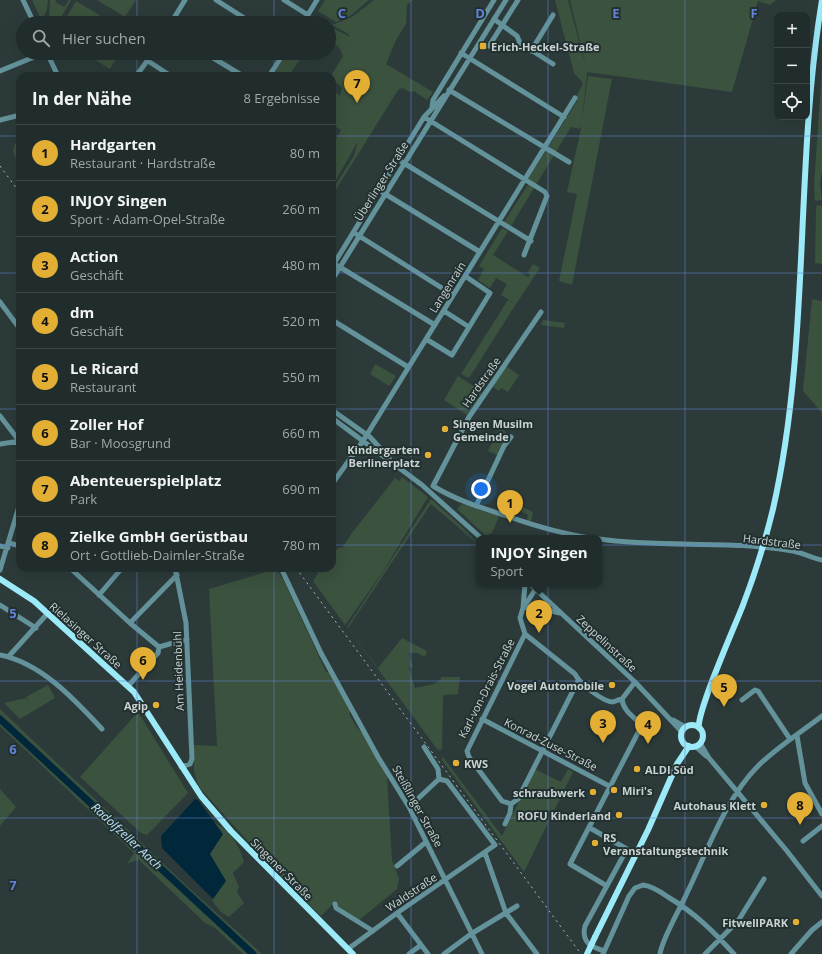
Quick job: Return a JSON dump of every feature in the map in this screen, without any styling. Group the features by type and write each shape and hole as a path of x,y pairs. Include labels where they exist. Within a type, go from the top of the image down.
{"main road":[{"path":"677,764 702,735 698,725 704,704 743,606 762,548 784,454 793,382 812,67 822,0"},
{"name":"Rielasinger Straße","path":"0,579 24,593 48,613 128,686 146,709 181,767 201,796"},
{"path":"587,954 645,837 677,764 683,729 692,725 704,704"},
{"path":"692,725 699,728"},
{"path":"682,741 694,745"},
{"name":"Singener Straße","path":"201,796 231,831 350,952"}],"street":[{"path":"23,0 31,16"},
{"path":"176,16 186,0"},
{"path":"216,0 241,16"},
{"path":"284,0 308,15 317,0"},
{"name":"Überlinger Straße","path":"432,108 433,100 494,0"},
{"name":"Überlinger Straße","path":"336,273 506,0"},
{"path":"489,46 518,0"},
{"path":"532,50 553,15"},
{"path":"494,19 517,36 520,43 553,64"},
{"path":"461,53 564,117"},
{"path":"0,71 27,60"},
{"path":"51,60 56,72"},
{"path":"217,60 236,72"},
{"path":"272,72 279,60"},
{"path":"139,72 148,62 164,72"},
{"path":"449,91 568,162"},
{"name":"Überlinger Straße","path":"336,260 424,117 449,91"},
{"name":"Langenrain","path":"336,478 367,435 575,98"},
{"path":"0,120 16,116"},
{"path":"424,117 545,192 547,196 531,241 524,255"},
{"path":"398,160 531,241"},
{"path":"379,191 480,252"},
{"path":"353,233 453,295"},
{"path":"336,266 434,325"},
{"path":"426,339 452,355 470,327 490,293 465,276"},
{"path":"0,302 16,324"},
{"path":"444,311 470,327"},
{"name":"Hardstraße","path":"540,312 469,417 433,486 456,499 476,506 553,530 577,535"},
{"path":"336,322 408,367"},
{"path":"336,413 367,435 394,464"},
{"path":"0,416 16,437"},
{"path":"336,421 394,464 449,508 477,535"},
{"path":"476,506 504,446 511,437"},
{"path":"0,444 16,441"},
{"path":"449,508 456,499"},
{"path":"0,570 9,546 16,519"},
{"name":"Hardstraße","path":"602,539 643,544 762,548 795,551 822,560"},
{"path":"0,546 16,546"},
{"path":"74,572 130,623 159,646"},
{"path":"99,595 119,572"},
{"name":"Am Heidenbühl","path":"176,572 185,611 192,759 190,764 181,767"},
{"name":"Steißlinger Straße","path":"283,572 330,671 378,757 409,807 482,954"},
{"path":"130,623 177,575"},
{"path":"525,587 523,608 520,618 525,634 575,674 578,681 602,699 614,702 622,698 635,682"},
{"name":"Zeppelinstraße","path":"532,587 635,682 670,718 683,729"},
{"path":"523,608 535,590"},
{"path":"0,606 36,628"},
{"path":"523,608 536,606 543,607 548,611 560,613"},
{"path":"9,656 48,613"},
{"name":"Karl-von-Drais-Straße","path":"512,804 502,801 467,753 467,749 525,634"},
{"path":"159,646 186,639"},
{"path":"128,686 158,653 159,646"},
{"path":"0,655 9,656 40,672 51,680 102,729"},
{"path":"504,824 510,813 512,804 518,798 578,681"},
{"path":"742,700 755,690 758,691 790,738"},
{"path":"607,886 570,864 590,828 642,725 624,708 622,698"},
{"path":"660,954 712,839 738,791 757,767 790,738 797,736 822,716"},
{"name":"Konrad-Zuse-Straße","path":"482,719 611,786"},
{"path":"797,736 805,783 822,814"},
{"path":"694,745 709,758 738,791 822,896"},
{"path":"424,747 438,769 439,779"},
{"path":"409,807 439,779"},
{"path":"439,779 447,782 495,842 494,846 486,853 506,912 537,954"},
{"path":"803,842 822,826"},
{"path":"590,828 627,849 585,926 584,938 590,946 604,953 629,896 639,885 647,885 694,913 734,954"},
{"path":"397,866 426,842"},
{"name":"Waldstraße","path":"350,952 373,931 397,913 486,853"},
{"path":"705,954 721,940 738,921 764,879"},
{"path":"335,904 336,908 373,931"},
{"path":"444,954 471,934 517,906"},
{"path":"397,913 428,954"},
{"path":"791,954 812,930 822,922"},
{"path":"409,954 421,945"}],"green space":[{"path":"32,0 48,0 44,16 40,16"},
{"path":"50,0 56,0 55,2 64,7 69,0 71,0 62,16 49,16"},
{"path":"97,0 136,0 126,16"},
{"path":"325,0 369,0 350,16 336,22 336,16 326,16 318,11"},
{"path":"374,0 413,0 407,5 406,24 396,40 386,64 433,92 427,100 414,91 410,92 402,88 398,90 336,190 336,184 354,156 358,141 336,180 336,139 341,130 336,127 336,93 340,96 342,88 336,83 336,72 333,72 343,56 340,49 336,45 336,30 350,37 348,34 336,27 336,23 352,17"},
{"path":"555,0 568,0 587,71 570,0 776,0 770,5 758,1 732,92 587,72 582,120 588,76 612,79 572,285 559,281 577,194 567,192 582,124 580,129 571,127 511,226 504,222 529,183 527,181 577,101 577,95 583,83 574,73"},
{"path":"76,1 101,16 67,16"},
{"path":"95,60 116,60 110,69"},
{"path":"282,60 300,60 291,72 275,72"},
{"path":"822,68 822,171 820,183 822,200 815,201 814,186"},
{"path":"16,142 16,158 13,150"},
{"path":"817,205 822,206 822,264 815,263"},
{"path":"502,228 508,231 493,255 528,277 530,275 528,272 533,264 540,268 516,304 501,295 507,284 496,278 490,288 478,280 484,269 479,266"},
{"path":"812,299 822,301 822,413 803,391"},
{"path":"508,300 516,304 469,378 461,374"},
{"path":"543,320 565,323 564,328 541,325"},
{"path":"375,364 396,376 389,386 370,374"},
{"path":"506,366 519,375 508,392 501,388 499,391 492,386"},
{"path":"458,376 483,392 467,415 444,400"},
{"path":"500,427 509,435 499,456 488,451"},
{"path":"402,477 428,497 382,573 345,625 313,581 319,572 336,572 336,550 340,547 342,548 395,478 399,481"},
{"path":"431,499 476,542 431,504 348,628 378,668 402,638 427,651 425,657 417,653 409,653 413,667 409,668 415,688 434,684 441,679 441,677 460,677 458,694 443,695 442,751 441,748 440,750 437,749 347,627"},
{"path":"462,504 499,516 492,533 485,535 457,509"},
{"path":"517,504 533,512 531,522 527,520 528,515 515,508"},
{"path":"266,572 278,572 283,579 326,672 329,672 351,711 349,714 357,728 363,733 385,770 387,777 392,860 399,879 397,889 358,921 332,905 321,916 255,849 199,787 194,772 194,745 217,746 209,589"},
{"path":"48,685 55,698 20,719 4,703 26,698 31,708 26,697"},
{"path":"0,709 189,888 262,954 243,954 214,927 205,923 139,860 127,864 134,853 0,726"},
{"path":"138,712 188,793 147,835 141,833 80,777"},
{"path":"443,757 502,836 535,769 561,782 568,769 573,772 524,872 442,760"},
{"path":"0,789 16,807 0,826"},
{"path":"213,822 229,833 233,838 244,862 233,873 239,887 237,892 244,903 229,917 221,912 213,902 200,837"}],"water":[{"path":"195,799 198,800 223,834 210,854 226,881 213,899 162,848 161,836"}],"waterway":[{"name":"Radolfzeller Aach","path":"0,719 253,954"}],"railway":[{"path":"0,166 16,188"},
{"path":"299,572 581,954"}],"place":[{"name":"Erich-Heckel-Straße","path":"483,46"},
{"name":"Abenteuerspielplatz","path":"357,103"},
{"name":"Singen Musilm Gemeinde","path":"445,429"},
{"name":"Kindergarten Berlinerplatz","path":"428,455"},
{"name":"Hardgarten","path":"510,523"},
{"name":"INJOY Singen","path":"539,633"},
{"name":"Zoller Hof","path":"143,680"},
{"name":"Vogel Automobile","path":"612,685"},
{"name":"Agip","path":"156,705"},
{"name":"Le Ricard","path":"724,707"},
{"name":"Action","path":"603,743"},
{"name":"dm","path":"648,744"},
{"name":"KWS","path":"456,763"},
{"name":"ALDI Süd","path":"637,769"},
{"name":"Miri's","path":"614,790"},
{"name":"schraubwerk","path":"593,792"},
{"name":"Autohaus Klett","path":"764,805"},
{"name":"ROFU Kinderland","path":"619,815"},
{"name":"Zielke GmbH Gerüstbau","path":"800,825"},
{"name":"RS Veranstaltungstechnik","path":"595,843"},
{"name":"FitwellPARK","path":"796,922"}]}
